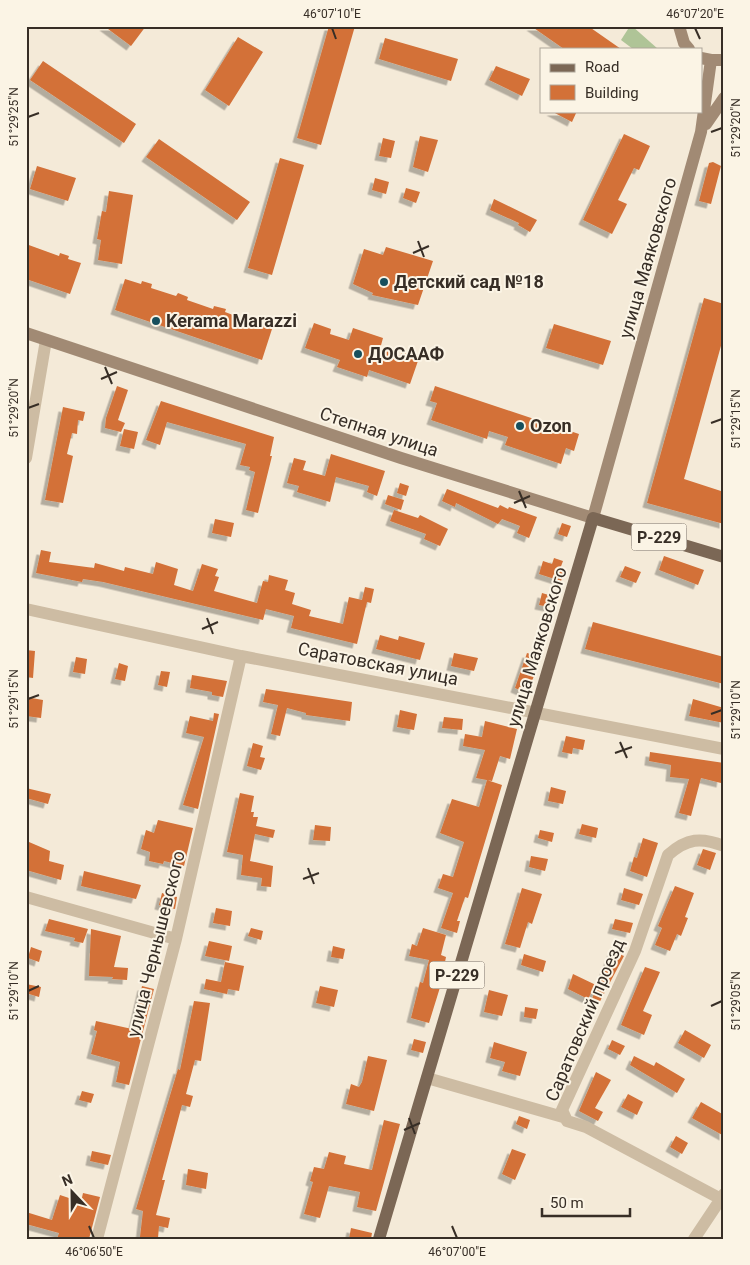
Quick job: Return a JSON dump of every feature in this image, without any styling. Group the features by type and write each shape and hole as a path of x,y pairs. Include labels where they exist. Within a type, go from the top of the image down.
{"main road":[{"name":"Степная улица","path":"594,518 724,556"},
{"name":"улица Маяковского","path":"379,1239 594,518"}],"street":[{"path":"676,29 688,48"},
{"name":"улица Маяковского","path":"594,518 701,132 712,59"},
{"path":"701,132 712,113 724,98"},
{"name":"Степная улица","path":"26,333 392,455 594,518"},
{"path":"26,458 46,340"},
{"name":"Саратовская улица","path":"26,609 241,656 724,749"},
{"name":"улица Чернышевского","path":"97,1239 176,939 241,656"},
{"name":"Саратовский проезд","path":"722,1196 586,1127 567,1121 563,1117 562,1110 635,951 668,855 681,844 698,840 710,840 724,846"},
{"path":"26,897 176,939"},
{"path":"426,1078 563,1117"},
{"path":"694,1239 722,1196"}],"green space":[{"path":"630,26 632,26 657,48 632,48 621,40"}],"building":[{"path":"104,26 146,26 131,46"},
{"path":"329,26 355,26 321,145 297,138"},
{"path":"531,26 588,26 620,48 563,48"},
{"path":"238,37 263,52 229,106 205,90"},
{"path":"385,38 458,59 451,81 379,59"},
{"path":"43,61 136,124 124,143 30,80"},
{"path":"496,66 530,79 522,96 489,80"},
{"path":"553,112 577,112 572,122"},
{"path":"624,134 650,146 639,170 634,168 618,200 627,204 612,234 583,220"},
{"path":"420,136 438,140 428,172 413,167"},
{"path":"383,138 395,141 391,158 379,156"},
{"path":"159,139 250,202 237,220 146,157"},
{"path":"280,158 304,165 272,275 248,268"},
{"path":"713,162 721,166 711,204 699,201 709,163"},
{"path":"37,166 76,178 68,201 30,189"},
{"path":"375,178 389,182 386,194 372,190"},
{"path":"406,188 420,192 416,203 403,198"},
{"path":"109,191 133,195 122,264 98,260 101,240 97,239 102,211 106,212"},
{"path":"494,199 537,220 530,232 518,225 519,223 490,210"},
{"path":"26,244 59,256 60,253 69,256 68,259 81,263 70,294 26,279"},
{"path":"386,247 433,261 418,305 372,295 373,293 353,284 364,249 383,255"},
{"path":"125,279 141,284 142,281 152,284 151,288 176,296 178,293 188,297 187,300 213,309 214,306 226,309 225,312 249,321 250,318 261,322 260,324 272,329 262,360 115,310"},
{"path":"704,298 724,304 724,335 684,479 724,492 724,524 647,503"},
{"name":"ДОСААФ","path":"314,323 331,329 330,334 349,340 353,328 383,338 380,349 400,356 402,352 419,358 410,384 369,370 367,377 337,367 340,360 305,348"},
{"path":"554,324 611,341 603,365 546,348"},
{"path":"117,386 128,390 118,420 125,423 121,432 105,428 106,418"},
{"path":"435,386 579,434 574,451 566,448 561,464 505,445 508,437 489,431 487,439 431,420 437,403 430,401"},
{"path":"161,401 274,437 270,456 272,456 258,513 246,510 255,472 249,470 250,467 240,465 246,444 167,422 160,445 146,440"},
{"path":"63,407 85,412 83,421 78,420 77,434 72,433 67,454 73,456 63,503 45,500"},
{"path":"124,429 138,432 134,449 120,446"},
{"path":"331,454 385,471 377,496 367,492 369,486 336,477 330,502 297,492 299,486 287,483 294,458 306,461 303,470 325,476"},
{"path":"400,483 409,486 406,496 397,493"},
{"path":"447,489 498,508 500,505 508,509 509,507 537,517 529,538 517,533 520,526 502,519 498,524 456,503 455,507 442,501"},
{"path":"388,495 404,500 401,510 385,504"},
{"path":"394,510 418,518 420,515 448,529 440,546 424,539 426,534 390,521"},
{"path":"215,519 234,523 231,537 212,533"},
{"path":"562,523 571,526 567,537 558,534"},
{"path":"41,550 51,552 49,562 94,568 95,563 124,571 125,567 153,574 156,562 178,569 174,585 193,591 202,564 218,569 215,576 219,577 214,591 257,603 263,581 268,582 269,575 288,580 285,590 295,593 292,604 311,610 309,616 343,624 349,597 362,600 365,587 374,589 371,603 367,602 357,644 291,628 294,616 266,609 263,620 103,582 83,579 82,582 36,573"},
{"path":"664,556 704,570 698,585 659,570"},
{"path":"554,558 563,561 560,569 565,571 561,581 539,574 543,561 552,564"},
{"path":"625,566 641,572 636,583 620,577"},
{"path":"542,593 552,596 549,607 539,605"},
{"path":"593,622 724,657 724,684 585,649"},
{"path":"380,635 398,640 399,636 425,643 420,660 376,649"},
{"path":"26,650 35,651 33,678 26,677"},
{"path":"454,653 478,658 474,671 451,666"},
{"path":"527,653 536,656 530,670 530,674 534,676 530,686 525,684 522,691 515,688"},
{"path":"76,657 87,659 85,674 73,672"},
{"path":"119,663 128,666 125,681 115,679"},
{"path":"161,671 170,672 167,687 158,685"},
{"path":"192,675 227,681 223,697 212,695 212,692 190,688"},
{"path":"266,689 352,702 350,721 306,715 306,713 287,708 280,736 271,734 278,705 263,702"},
{"path":"26,697 43,700 41,718 26,716"},
{"path":"693,699 724,708 724,723 689,716"},
{"path":"400,710 417,714 414,730 397,727"},
{"path":"214,713 219,714 198,809 183,805 204,737 186,733 190,716 213,721"},
{"path":"444,717 463,719 462,730 442,728"},
{"path":"485,721 517,729 510,759 500,756 492,781 476,778 485,750 463,746 465,734 482,737"},
{"path":"566,736 585,740 583,750 573,748 572,754 562,752"},
{"path":"253,743 263,746 260,757 265,758 261,770 247,766"},
{"path":"650,752 724,763 721,783 701,778 691,816 679,813 689,779 670,777 671,765 649,761"},
{"path":"487,780 502,785 468,898 465,897 457,921 460,921 457,933 441,928 453,893 438,888 443,874 453,877 464,842 440,833 452,799 479,807"},
{"path":"551,787 566,791 563,804 548,801"},
{"path":"26,788 51,794 48,804 26,798"},
{"path":"240,793 254,796 251,812 254,812 253,817 258,817 256,826 275,830 273,838 255,834 250,861 273,866 271,887 261,886 262,878 241,875 243,855 227,852"},
{"path":"158,820 193,828 184,866 164,861 163,864 149,861 150,852 141,849 146,830 154,833"},
{"path":"582,824 598,828 596,838 579,834"},
{"path":"315,825 331,827 330,841 313,840"},
{"path":"540,830 554,833 552,842 538,838"},
{"path":"643,838 658,843 647,877 630,871 634,857 637,858"},
{"path":"29,842 50,851 49,861 64,865 61,880 26,870 26,849"},
{"path":"703,849 716,853 710,870 697,865"},
{"path":"531,856 548,859 545,871 529,867"},
{"path":"84,871 141,885 136,899 81,886"},
{"path":"675,886 694,893 685,917 688,918 681,936 677,934 670,951 655,945 662,928 658,926"},
{"path":"522,888 542,894 532,924 528,922 520,948 505,944"},
{"path":"624,888 643,894 639,905 621,900"},
{"path":"162,893 177,897 175,909 159,905"},
{"path":"216,908 232,911 230,926 213,923"},
{"path":"49,919 88,929 83,943 74,941 75,938 45,931"},
{"path":"615,919 633,923 630,933 612,929"},
{"path":"251,928 263,931 261,940 248,936"},
{"path":"423,928 446,935 441,955 446,957 444,967 446,968 429,1023 411,1018 420,982 423,983 429,960 409,956 412,944 417,946"},
{"path":"91,929 121,936 114,967 128,968 127,980 112,979 113,977 89,976"},
{"path":"209,941 232,946 229,961 205,956"},
{"path":"333,946 345,949 343,959 331,957"},
{"path":"31,947 42,951 39,962 28,958"},
{"path":"612,951 624,956 597,1007 590,1004 594,994 591,993 588,999 568,989 573,974 598,986"},
{"path":"524,954 546,961 543,972 521,965"},
{"path":"225,962 244,966 239,991 228,989 227,994 204,989 206,979 221,982"},
{"path":"645,967 660,972 643,1011 652,1015 644,1035 621,1025"},
{"path":"26,984 41,987 39,997 26,993"},
{"path":"142,986 154,989 129,1085 116,1082 120,1062 91,1054 97,1031 94,1030 96,1021 132,1029"},
{"path":"320,986 338,990 334,1007 316,1003"},
{"path":"489,990 508,995 502,1016 484,1012"},
{"path":"194,1001 210,1003 201,1061 195,1060 186,1094 193,1096 190,1107 182,1105 162,1180 165,1180 156,1215 170,1218 168,1228 159,1226 158,1238 140,1237 143,1211 136,1209 178,1069 180,1070"},
{"path":"525,1007 538,1009 536,1019 524,1017"},
{"path":"685,1030 711,1045 704,1058 678,1043"},
{"path":"414,1039 426,1042 423,1053 411,1050"},
{"path":"612,1040 625,1046 620,1055 608,1049"},
{"path":"494,1042 527,1052 520,1076 502,1071 505,1062 490,1058"},
{"path":"368,1056 387,1060 374,1111 346,1104 351,1084 359,1087 362,1082"},
{"path":"634,1056 654,1066 656,1062 685,1079 677,1093 630,1065"},
{"path":"596,1072 611,1080 595,1108 603,1112 598,1121 579,1111"},
{"path":"82,1091 94,1094 91,1103 79,1100"},
{"path":"628,1094 643,1102 637,1115 621,1107"},
{"path":"701,1102 724,1115 724,1136 692,1118"},
{"path":"519,1116 530,1120 527,1129 516,1124"},
{"path":"384,1120 400,1124 376,1211 357,1207 360,1192 329,1186 320,1218 304,1214 313,1182 310,1181 314,1167 324,1169 329,1152 346,1156 344,1164 372,1170"},
{"path":"676,1136 688,1143 682,1154 670,1147"},
{"path":"512,1149 526,1154 515,1180 502,1174"},
{"path":"92,1151 111,1155 108,1165 90,1161"},
{"path":"188,1169 208,1173 206,1189 186,1185"},
{"path":"83,1193 100,1197 89,1239 57,1239 59,1233 26,1224 26,1212 52,1220 60,1195 81,1202"},
{"path":"351,1228 372,1233 371,1239 349,1239"}],"place":[{"name":"Детский сад №18","path":"384,282"},
{"name":"Kerama Marazzi","path":"156,321"},
{"name":"ДОСААФ","path":"358,354"},
{"name":"Ozon","path":"520,426"}]}
